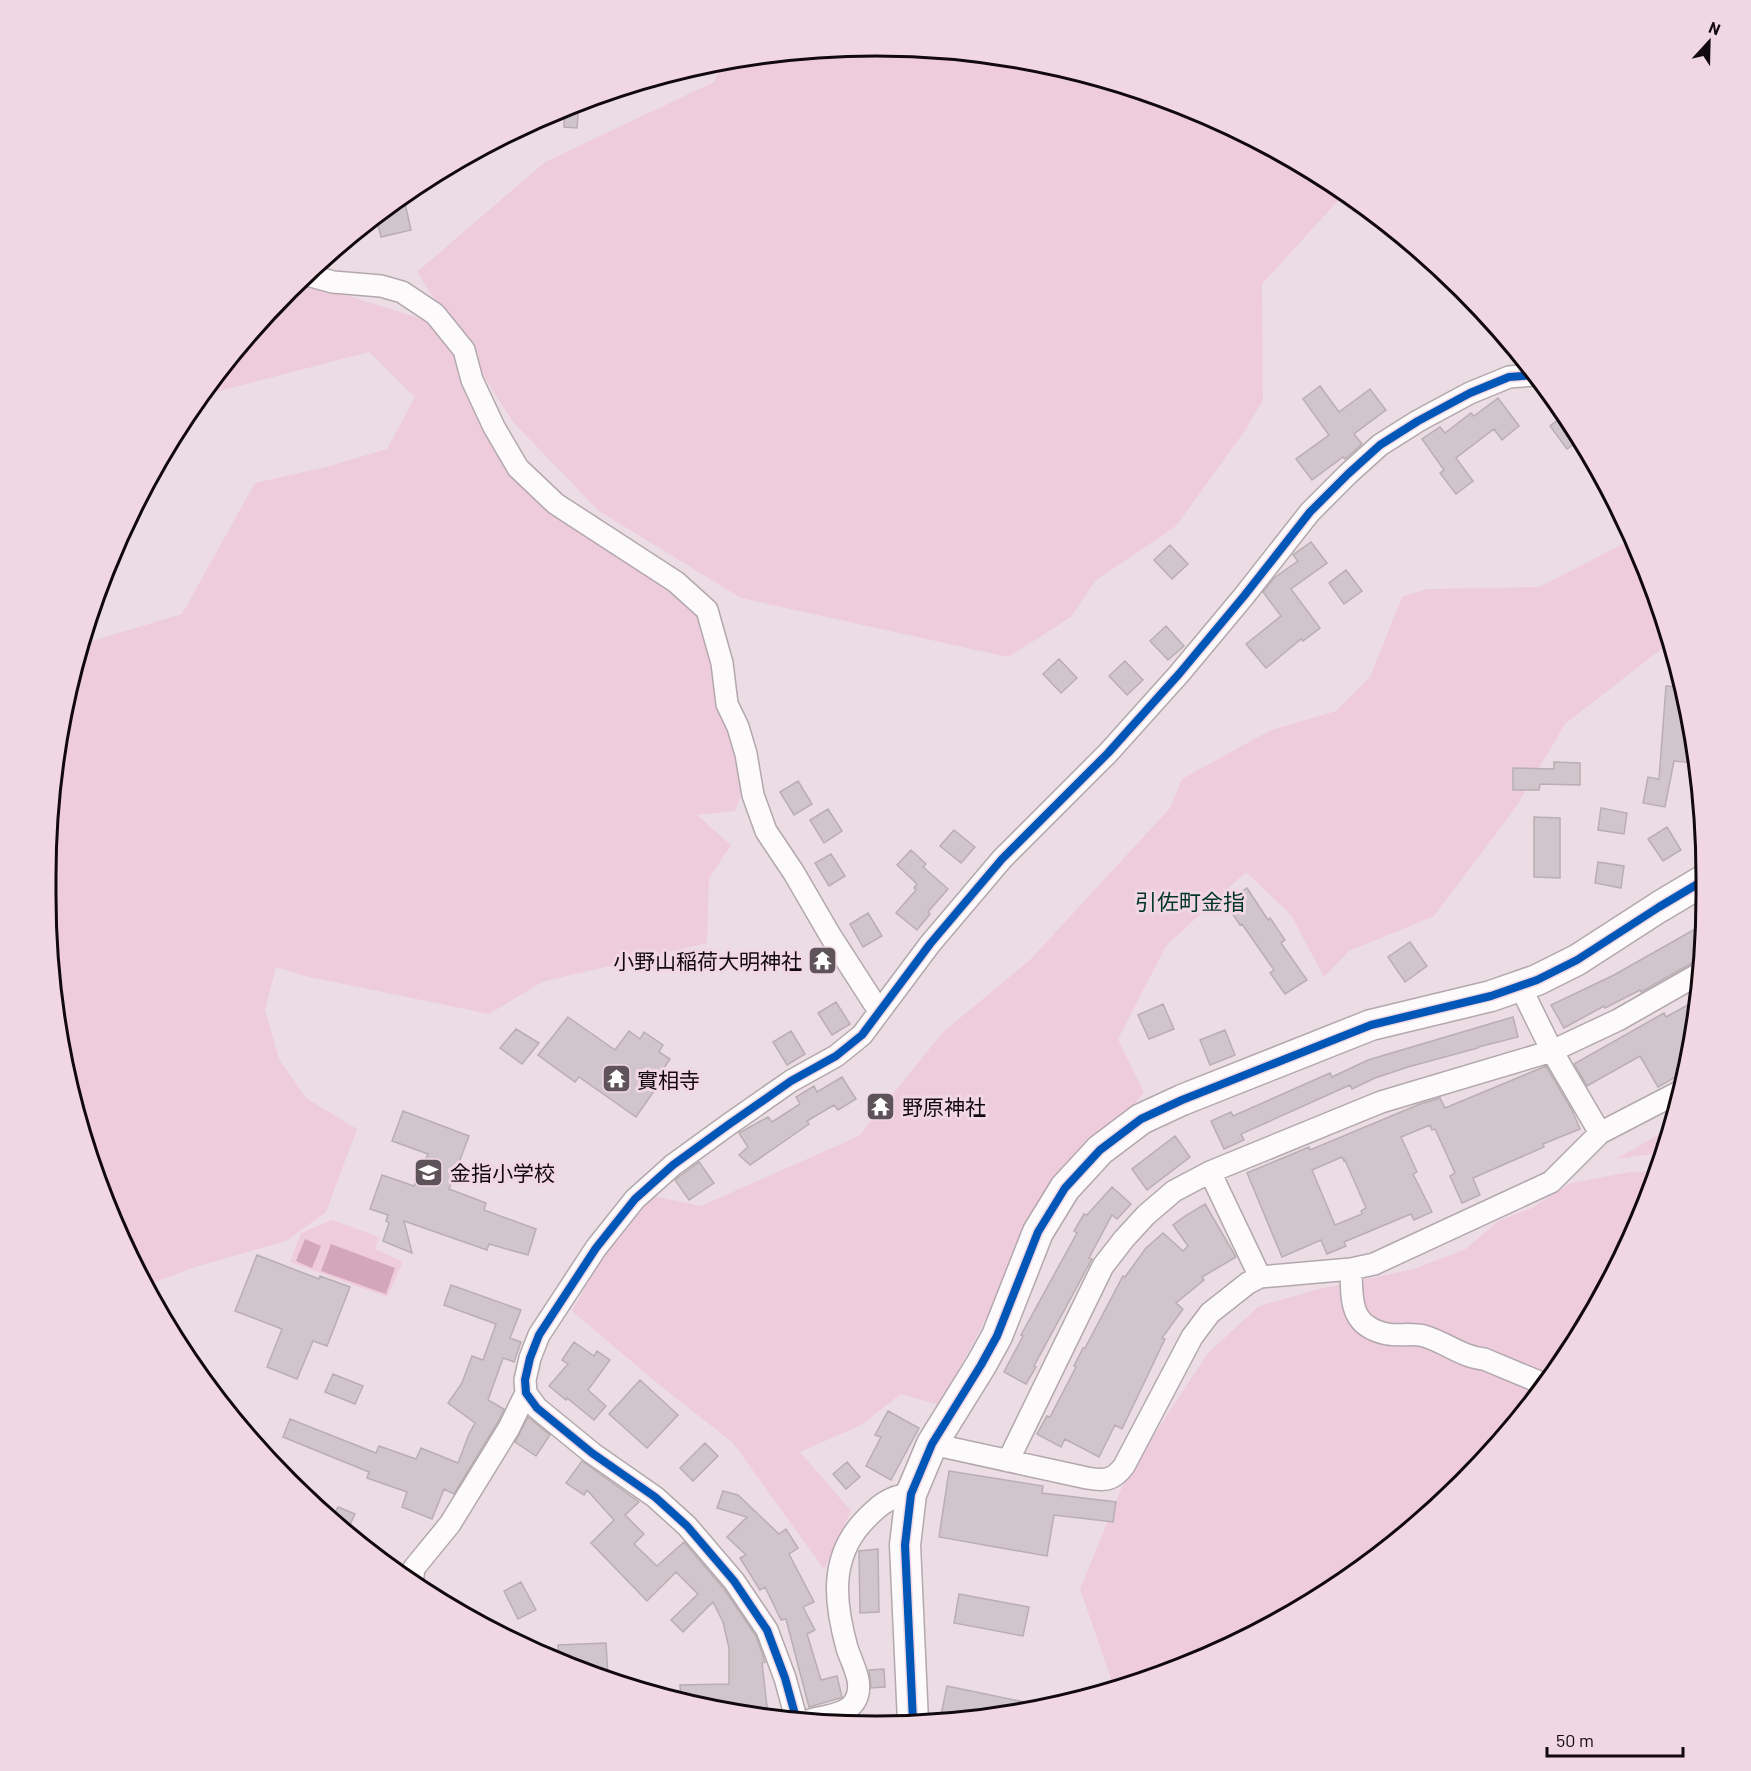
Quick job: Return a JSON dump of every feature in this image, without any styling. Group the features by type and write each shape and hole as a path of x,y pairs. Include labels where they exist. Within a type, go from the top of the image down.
{"street":[{"path":"316,277 333,282 381,286 402,292 435,314 464,350 472,380 494,427 518,468 556,504 676,582 707,610 722,663 727,704 738,727 746,754 753,795 766,831 879,1011"},
{"path":"413,1572 414,1568 450,1524 509,1428 526,1393 525,1380 539,1335 596,1248 635,1198 673,1165 728,1125 791,1081 836,1056 862,1035 930,944 1002,858 1108,753 1179,674 1310,512 1348,474 1380,445 1418,421 1459,399 1509,377 1526,376"},
{"path":"913,1715 905,1545 911,1494 932,1444 997,1335 1038,1232 1065,1188 1100,1150 1141,1119 1182,1100 1371,1025 1491,996 1537,980 1577,960 1696,885"},
{"path":"1008,1461 1103,1266 1146,1215 1174,1191 1210,1172 1381,1102 1552,1051 1618,1020 1691,979"},
{"path":"1520,986 1552,1051 1600,1132"},
{"path":"932,1444 1087,1479 1103,1481 1113,1479 1124,1466 1192,1337 1210,1313 1248,1283 1260,1277 1351,1269 1374,1264 1551,1182 1600,1132 1671,1096"},
{"path":"1210,1172 1260,1277"},
{"path":"1351,1269 1353,1306 1361,1321 1373,1329 1387,1334 1423,1336 1536,1381"},
{"path":"526,1393 537,1408 582,1445 655,1497 679,1519 734,1581 766,1630 785,1678 794,1711"},
{"path":"834,1714 850,1707 856,1699 858,1684 856,1668 848,1651 838,1608 838,1575 846,1543 872,1511 896,1495 911,1494"}],"shaded area":[{"path":"822,57 929,57 1035,71 1088,83 1189,118 1286,165 1339,200 1262,284 1263,400 1244,432 1176,526 1095,581 1071,617 1008,657 741,598 599,511 513,422 417,272 545,162 714,82 719,71"},
{"path":"309,284 444,326 532,481 707,610 746,781 735,811 697,815 731,845 709,878 707,943 542,982 489,1014 305,976 276,967 265,1010 279,1059 306,1098 357,1129 326,1212 286,1241 195,1267 153,1283 118,1209 99,1159 83,1108 71,1055 63,1003 57,949 57,822 71,716 83,663 90,642 182,614 255,483 326,467 387,449 415,397 369,352 213,393 259,335"},
{"path":"1625,543 1652,612 1663,648 1565,724 1516,807 1434,916 1349,951 1324,977 1291,915 1246,872 1166,946 1118,1039 1144,1093 1052,1194 940,1405 901,1394 861,1425 800,1452 851,1511 824,1569 733,1443 572,1311 598,1265 653,1196 701,1206 859,1136 943,1032 1030,960 1170,808 1182,779 1271,730 1336,711 1370,677 1402,597 1427,589 1539,587"},
{"path":"1660,1134 1654,1154 1616,1159"},
{"path":"1647,1171 1611,1258 1586,1306 1526,1395 1455,1475 1375,1546 1285,1606 1189,1653 1112,1681 1080,1589 1126,1477 1208,1353 1259,1306 1319,1289 1414,1269 1466,1249 1498,1221 1532,1208 1571,1183 1630,1172"},
{"path":"332,1220 379,1237 375,1249 403,1262 387,1297 290,1262 301,1233"},
{"path":"305,1239 321,1246 312,1268 296,1261"},
{"path":"331,1244 395,1268 386,1294 321,1271"}],"building":[{"path":"578,112 577,128 564,127 564,117"},
{"path":"405,204 411,230 381,237 378,224"},
{"path":"1320,386 1339,412 1370,389 1386,410 1354,434 1362,444 1345,459 1343,457 1312,480 1296,459 1329,435 1303,399"},
{"path":"1498,398 1519,426 1502,440 1494,429 1456,458 1473,481 1456,494 1440,473 1444,470 1422,439 1440,427 1445,433 1471,413 1474,416"},
{"path":"1557,421 1573,445 1567,449 1550,426"},
{"path":"1311,542 1327,563 1291,589 1320,628 1303,641 1301,639 1266,668 1246,644 1281,616 1263,592 1274,578 1298,561 1293,555"},
{"path":"1170,545 1188,564 1172,579 1154,560"},
{"path":"1346,570 1362,591 1344,604 1329,583"},
{"path":"1166,626 1184,646 1168,660 1150,641"},
{"path":"1059,659 1077,678 1061,693 1043,674"},
{"path":"1125,661 1143,680 1127,695 1109,676"},
{"path":"1666,686 1673,686 1687,762 1674,761 1665,807 1643,803 1648,777 1659,779"},
{"path":"1554,762 1580,763 1580,785 1540,784 1539,790 1513,790 1513,768 1554,769"},
{"path":"798,781 812,804 794,815 780,792"},
{"path":"1601,808 1627,813 1624,834 1598,830"},
{"path":"828,809 842,831 824,843 810,820"},
{"path":"1534,817 1560,818 1560,878 1534,877"},
{"path":"1667,827 1681,850 1663,861 1648,839"},
{"path":"954,830 975,847 961,863 940,846"},
{"path":"911,850 926,864 923,867 948,889 928,912 930,914 917,930 896,913 916,890 914,888 917,884 897,865"},
{"path":"831,854 845,876 829,886 815,863"},
{"path":"1598,862 1624,866 1621,888 1595,883"},
{"path":"1247,888 1268,920 1270,918 1285,940 1281,943 1307,980 1285,994 1270,973 1274,970 1225,903"},
{"path":"868,913 882,936 863,947 850,924"},
{"path":"1695,929 1692,963 1641,992 1640,990 1605,1008 1604,1006 1564,1028 1551,1005 1614,975"},
{"path":"1410,942 1427,966 1405,982 1388,957"},
{"path":"836,1002 850,1024 832,1035 818,1013"},
{"path":"1163,1004 1174,1029 1149,1039 1138,1015"},
{"path":"1688,1005 1675,1077 1658,1087 1640,1056 1587,1086 1574,1064 1664,1013 1666,1017"},
{"path":"568,1017 615,1050 629,1031 640,1039 644,1032 663,1045 659,1052 670,1059 655,1081 659,1084 636,1117 579,1077 575,1082 538,1055"},
{"path":"1513,1017 1518,1037 1408,1067 1375,1078 1352,1089 1350,1085 1241,1134 1244,1140 1224,1149 1211,1121 1231,1112 1233,1116 1330,1073 1332,1077 1368,1060"},
{"path":"516,1029 539,1043 522,1064 500,1048"},
{"path":"1225,1030 1235,1055 1210,1065 1200,1040"},
{"path":"791,1031 805,1054 787,1065 773,1042"},
{"path":"1546,1066 1572,1110 1580,1129 1473,1178 1480,1195 1462,1203 1450,1176 1455,1173 1435,1129 1432,1130 1430,1125 1401,1137 1417,1172 1413,1174 1432,1212 1414,1220 1411,1214 1344,1242 1346,1246 1327,1254 1321,1240 1282,1257 1247,1173 1309,1147 1310,1150 1420,1104 1440,1098 1445,1108","holes":["1342,1157 1366,1208 1361,1211 1362,1214 1335,1225 1312,1170"]},
{"path":"842,1077 856,1099 838,1110 834,1105 807,1121 809,1124 750,1165 739,1155 748,1147 739,1133 768,1117 772,1122 800,1104 796,1097 814,1086 817,1092"},
{"path":"403,1111 469,1136 449,1189 486,1203 484,1210 536,1229 528,1255 489,1244 487,1250 404,1221 412,1253 383,1241 389,1223 386,1221 388,1215 370,1209 382,1175 414,1186 428,1154 392,1141"},
{"path":"1175,1136 1190,1157 1147,1190 1132,1169"},
{"path":"699,1162 714,1183 689,1200 675,1180"},
{"path":"1112,1187 1131,1204 1117,1219 1112,1215 1089,1258 1092,1259 1026,1384 1004,1372 1023,1336 1021,1335 1077,1233 1074,1231 1084,1214 1087,1215"},
{"path":"1205,1204 1236,1257 1202,1277 1204,1280 1176,1303 1183,1309 1162,1338 1165,1339 1122,1429 1115,1425 1099,1457 1065,1439 1061,1447 1037,1434 1047,1416 1050,1417 1076,1367 1074,1366 1083,1348 1123,1276 1125,1277 1146,1248 1163,1233 1183,1251 1188,1246 1173,1225"},
{"path":"257,1255 319,1279 320,1276 350,1287 327,1346 313,1341 297,1379 267,1367 282,1329 235,1311"},
{"path":"451,1285 521,1310 510,1338 521,1342 514,1362 503,1358 488,1400 504,1409 498,1422 454,1494 444,1489 432,1519 402,1507 407,1492 367,1478 369,1472 283,1437 290,1419 376,1453 379,1446 416,1459 421,1448 458,1463 475,1423 448,1403 462,1383 472,1356 483,1360 496,1324 444,1305"},
{"path":"574,1342 594,1356 597,1351 610,1360 588,1390 606,1406 594,1420 549,1386 568,1364 562,1360"},
{"path":"333,1374 363,1386 355,1404 325,1392"},
{"path":"640,1380 678,1415 647,1448 609,1414"},
{"path":"888,1411 919,1428 891,1480 866,1466 881,1437 875,1435"},
{"path":"528,1417 550,1435 536,1456 515,1442"},
{"path":"705,1443 718,1456 693,1481 680,1468"},
{"path":"582,1461 639,1502 625,1515 644,1534 634,1544 657,1566 684,1542 724,1589 756,1636 765,1662 762,1663 767,1708 680,1692 680,1685 729,1684 729,1648 723,1622 713,1602 683,1632 671,1620 698,1594 676,1572 647,1601 591,1543 614,1520 587,1490 584,1495 566,1483"},
{"path":"847,1462 860,1477 846,1489 833,1474"},
{"path":"949,1471 1043,1486 1042,1493 1116,1502 1113,1522 1054,1515 1047,1556 939,1537"},
{"path":"723,1491 738,1495 779,1534 786,1529 798,1548 789,1554 814,1602 803,1607 815,1630 807,1634 821,1680 837,1676 842,1697 809,1707 786,1619 781,1620 765,1587 760,1590 740,1558 746,1555 727,1537 747,1517 717,1508"},
{"path":"338,1507 355,1514 350,1524 335,1512"},
{"path":"878,1549 879,1612 860,1613 859,1551"},
{"path":"521,1582 536,1610 518,1619 504,1591"},
{"path":"959,1594 1029,1607 1023,1636 954,1623"},
{"path":"606,1643 608,1670 558,1651 558,1645"},
{"path":"884,1669 885,1687 871,1688 869,1670"},
{"path":"947,1686 1023,1702 983,1708 942,1713"}],"cycle path":[{"path":"794,1711 785,1678 767,1630 734,1581 687,1526 655,1497 592,1453 537,1408 526,1393 525,1380 539,1335 596,1248 635,1199 673,1165 728,1125 791,1081 836,1056 862,1035 930,944 1002,859 1108,753 1179,674 1310,512 1348,474 1380,445 1418,421 1470,393 1509,377 1526,376"},
{"path":"913,1715 905,1545 911,1494 932,1444 997,1336 1038,1232 1065,1188 1100,1150 1141,1119 1182,1100 1371,1025 1491,996 1537,980 1577,960 1696,885"}],"place":[{"name":"小野山稲荷大明神社","path":"823,960"},
{"name":"實相寺","path":"616,1079"},
{"name":"野原神社","path":"881,1106"},
{"name":"金指小学校","path":"429,1172"}],"district":[{"name":"引佐町金指","path":"1190,901"}]}
